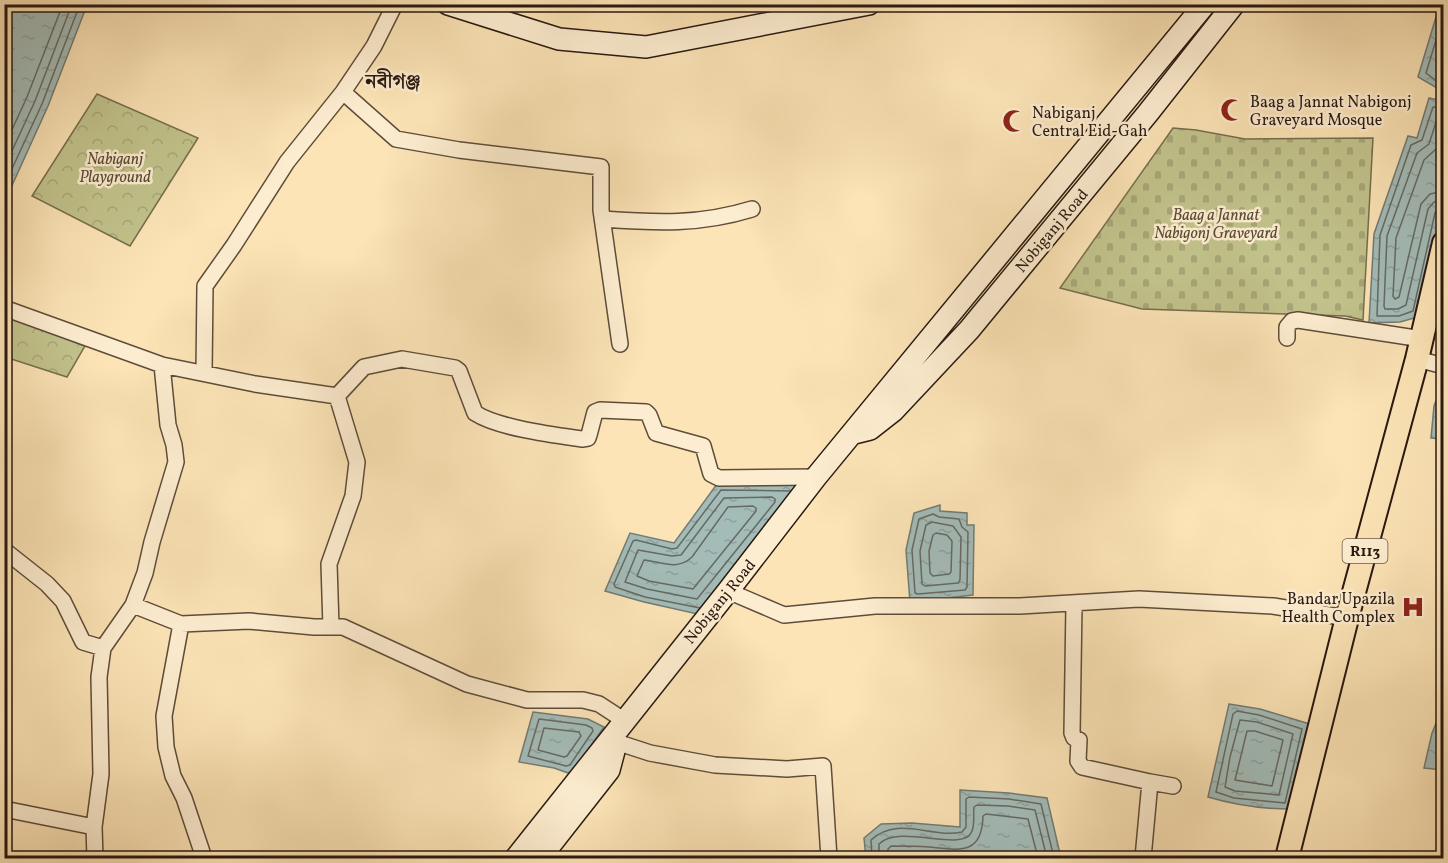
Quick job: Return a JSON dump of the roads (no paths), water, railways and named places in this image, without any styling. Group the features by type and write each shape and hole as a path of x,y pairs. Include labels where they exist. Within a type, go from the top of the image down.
{"main road":[{"path":"448,4 479,10 559,39 646,47 869,4"},
{"name":"Nobiganj Road","path":"516,858 850,434 1205,4"},
{"name":"Nobiganj Road","path":"850,434 870,429 893,411 969,330 1148,113 1234,4"},
{"name":"R113","path":"1287,858 1347,618 1419,349 1443,243"},
{"path":"540,858 609,770 614,751 609,740"}],"street":[{"path":"204,372 205,286 287,162 343,92 374,46 395,4"},
{"path":"343,92 396,139 459,150 601,167 603,219 620,344"},
{"path":"603,219 681,223 706,220 752,209"},
{"path":"4,308 162,365 255,384 337,396"},
{"path":"1287,338 1287,327 1292,321 1298,320 1419,349 1443,366"},
{"path":"337,396 359,370 370,364 402,359 450,366 459,371 475,413 489,420 535,432 582,440 588,438 595,412 600,410 646,412 656,433 703,446 711,474 719,478 816,477"},
{"path":"95,858 94,827 101,774 99,677 103,648 133,605 145,573 176,462 168,425 162,365"},
{"path":"331,627 329,564 353,496 357,462 337,396"},
{"path":"4,550 47,584 63,601 83,642 103,648"},
{"path":"728,591 784,615 874,606 1020,606 1139,599 1273,606 1347,618"},
{"path":"1074,604 1072,733 1074,738 1079,740 1080,765 1173,786"},
{"path":"133,605 181,624 249,621 343,627 466,684 527,700 583,700 599,704 625,721"},
{"path":"181,624 164,716 166,747 172,776 184,798 204,858"},
{"path":"609,740 650,753 715,765 786,769 824,766 829,858"},
{"path":"1143,858 1150,782"},
{"path":"4,809 94,827"}],"water":[{"path":"5,4 87,5 48,106 5,201"},
{"path":"1441,5 1444,5 1443,88 1437,88 1418,77"},
{"path":"1429,98 1443,101 1443,201 1418,317 1400,322 1369,323 1374,234 1408,136 1417,138"},
{"path":"1443,382 1443,439 1431,438 1434,406"},
{"path":"717,484 807,485 702,615 605,591 630,533 674,543"},
{"path":"940,505 940,511 967,513 967,525 974,525 973,595 910,602 906,550 914,513"},
{"path":"1229,704 1260,709 1310,724 1291,809 1249,806 1208,797"},
{"path":"1443,707 1443,770 1424,768 1432,733"},
{"path":"533,712 588,719 604,727 571,774 554,768 519,762"},
{"path":"960,790 1047,798 1061,858 866,858 864,838 881,824 912,823 960,827"}],"place":[{"name":"Baag a Jannat Nabigonj Graveyard Mosque","path":"1232,110"},
{"name":"Nabiganj Central Eid-Gah","path":"1014,121"},
{"name":"Bandar Upazila Health Complex","path":"1413,607"}],"district":[{"name":"নবীগঞ্জ","path":"393,81"}],"park label":[{"name":"Nabiganj Playground","path":"115,167"},
{"name":"Baag a Jannat Nabigonj Graveyard","path":"1216,223"}]}
